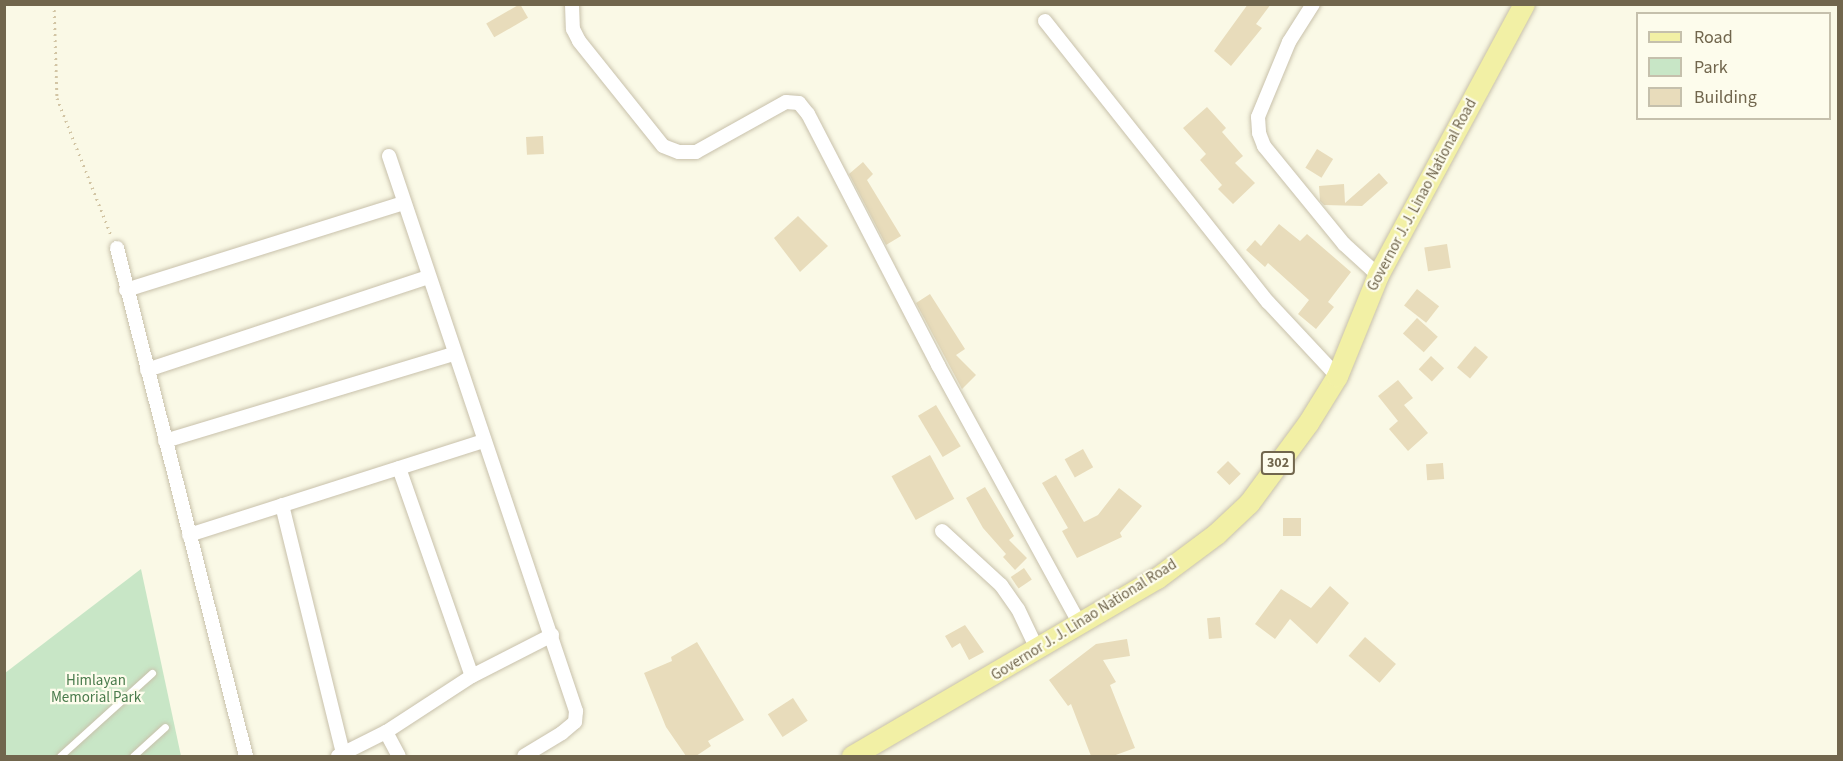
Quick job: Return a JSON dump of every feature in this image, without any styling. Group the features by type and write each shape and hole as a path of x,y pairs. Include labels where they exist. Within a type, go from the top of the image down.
{"main road":[{"name":"Governor J. J. Linao National Road","path":"852,756 1038,651 1157,578 1216,534 1249,502 1308,423 1336,376 1378,275 1524,4"}],"street":[{"path":"572,4 573,29 579,41 663,146 679,152 696,152 786,102 799,104 808,114 938,365 1080,624"},
{"path":"1313,4 1289,42 1258,117 1259,133 1264,146 1344,244 1378,275"},
{"path":"1045,21 1268,302 1336,376"},
{"path":"389,156 576,711 575,722 524,756"},
{"path":"126,290 403,203"},
{"path":"117,248 246,756"},
{"path":"147,370 429,277"},
{"path":"165,441 454,354"},
{"path":"189,535 484,441"},
{"path":"399,468 472,676"},
{"path":"282,506 341,755 386,732 472,676 552,635"},
{"path":"942,531 1001,585 1018,609 1038,651"},
{"path":"386,732 399,756"}],"lane":[{"path":"60,756 152,673"},
{"path":"133,756 165,727"}],"path":[{"path":"54,4 57,98 117,248"}],"green space":[{"name":"Himlayan Memorial Park","path":"141,569 181,756 5,756 5,673"}],"building":[{"path":"520,4 528,18 494,37 486,24"},
{"path":"1248,4 1271,4 1256,24 1262,28 1231,66 1214,51"},
{"path":"1207,107 1226,128 1222,132 1243,156 1235,163 1255,183 1233,204 1218,189 1222,185 1200,160 1206,154 1183,128"},
{"path":"543,136 544,154 527,155 526,137"},
{"path":"1317,149 1333,159 1321,178 1305,168"},
{"path":"863,162 873,174 867,180 901,236 886,245 849,174"},
{"path":"1379,173 1388,183 1362,206 1324,205 1320,201 1319,186 1344,184 1345,203"},
{"path":"798,216 828,246 800,272 774,238"},
{"path":"1279,224 1300,241 1307,234 1351,272 1328,302 1334,307 1316,329 1298,314 1309,300 1268,263 1265,267 1246,250 1255,240 1261,246"},
{"path":"1447,244 1451,268 1428,271 1424,248"},
{"path":"1417,289 1439,306 1426,323 1404,306"},
{"path":"930,294 965,349 956,355 976,375 962,389 916,303"},
{"path":"1417,318 1438,337 1424,352 1403,334"},
{"path":"1475,346 1488,357 1470,378 1457,367"},
{"path":"1431,356 1444,368 1432,381 1419,369"},
{"path":"1398,380 1413,398 1404,405 1428,433 1408,451 1389,429 1398,421 1378,396"},
{"path":"936,405 961,446 943,457 918,416"},
{"path":"1083,449 1093,467 1075,478 1065,459"},
{"path":"930,455 954,499 916,520 892,476"},
{"path":"1228,461 1241,474 1229,485 1217,472"},
{"path":"1443,463 1444,479 1427,480 1426,464"},
{"path":"1056,475 1084,522 1098,515 1119,488 1142,506 1120,533 1122,537 1077,558 1062,531 1068,528 1042,483"},
{"path":"985,487 1014,536 1009,540 1027,558 1015,570 1003,557 1006,554 983,528 966,498"},
{"path":"1283,518 1301,518 1301,536 1283,536"},
{"path":"1024,568 1032,580 1019,589 1011,577"},
{"path":"1330,586 1349,603 1317,644 1290,619 1275,639 1255,624 1281,589 1311,608"},
{"path":"1220,617 1222,638 1209,639 1207,618"},
{"path":"965,625 984,652 969,660 960,643 952,648 945,636"},
{"path":"1365,637 1396,664 1380,683 1349,656"},
{"path":"1127,639 1130,656 1103,660 1116,682 1110,685 1135,748 1113,756 1091,756 1071,704 1068,706 1049,680 1096,644"},
{"path":"697,642 744,720 708,741 711,746 696,756 686,756 666,727 644,673 672,661 671,657"},
{"path":"793,698 808,721 783,737 768,714"}]}
